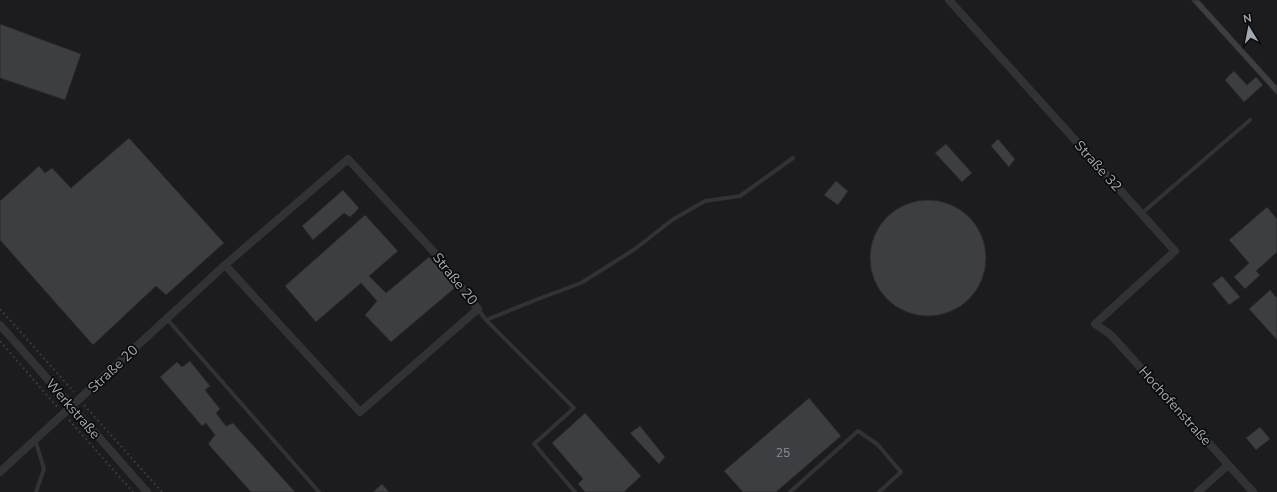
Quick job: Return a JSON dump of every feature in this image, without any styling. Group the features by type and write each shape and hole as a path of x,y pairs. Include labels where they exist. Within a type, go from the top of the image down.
{"street":[{"name":"Straße 32","path":"949,0 1174,251 1095,324"},
{"name":"Straße 20","path":"0,472 226,265 348,159 433,251 478,309 360,412 226,265"},
{"name":"Hochofenstraße","path":"1095,324 1112,335 1252,492"},
{"name":"Werkstraße","path":"0,325 70,407 147,492"},
{"path":"1198,492 1228,465"}],"lane":[{"path":"1141,214 1250,120"},
{"path":"486,320 538,298 581,283 635,248 672,220 705,202 740,196 793,158"},
{"path":"478,309 486,320 574,408 534,444 575,492"},
{"path":"167,319 319,492"},
{"path":"790,492 858,431 877,444 901,472 879,492"},
{"path":"35,439 44,469 36,492"}],"shaded area":[{"path":"0,0 1277,0 1277,492 0,492"}],"building":[{"path":"1191,0 1199,0 1277,86 1277,95"},
{"path":"0,24 81,54 65,100 0,78"},
{"path":"1234,71 1247,85 1256,77 1263,85 1244,102 1225,80"},
{"path":"129,138 224,243 166,295 156,286 93,345 0,240 0,201 39,166 45,173 52,168 71,188"},
{"path":"998,139 1015,159 1009,167 991,146"},
{"path":"946,144 972,173 962,182 935,153"},
{"path":"836,181 848,191 838,205 824,195"},
{"path":"343,190 359,208 350,217 344,213 313,240 302,226"},
{"path":"928,200 950,204 960,209 969,217 977,226 982,236 986,258 982,280 977,290 969,299 960,307 950,312 928,316 906,312 896,307 887,299 879,290 874,280 870,258 874,236 879,226 887,217 896,209 906,204"},
{"path":"1267,207 1277,219 1277,252 1256,271 1260,275 1245,289 1234,277 1249,263 1229,240"},
{"path":"365,215 398,251 369,276 386,293 429,257 456,287 391,342 365,315 377,301 361,283 316,322 285,286"},
{"path":"1222,276 1240,297 1229,305 1212,284"},
{"path":"1270,290 1277,298 1277,340 1249,309"},
{"path":"190,361 210,386 205,390 220,409 216,413 226,426 233,423 295,492 251,492 208,444 215,435 206,423 202,426 160,377 177,362 182,367"},
{"path":"809,398 841,436 776,492 743,492 724,471"},
{"path":"585,413 641,476 624,492 585,492 578,484 583,479 552,443"},
{"path":"640,426 665,457 659,464 630,433"},
{"path":"1260,427 1270,439 1256,450 1246,438"},
{"path":"382,484 389,492 373,492"}]}
